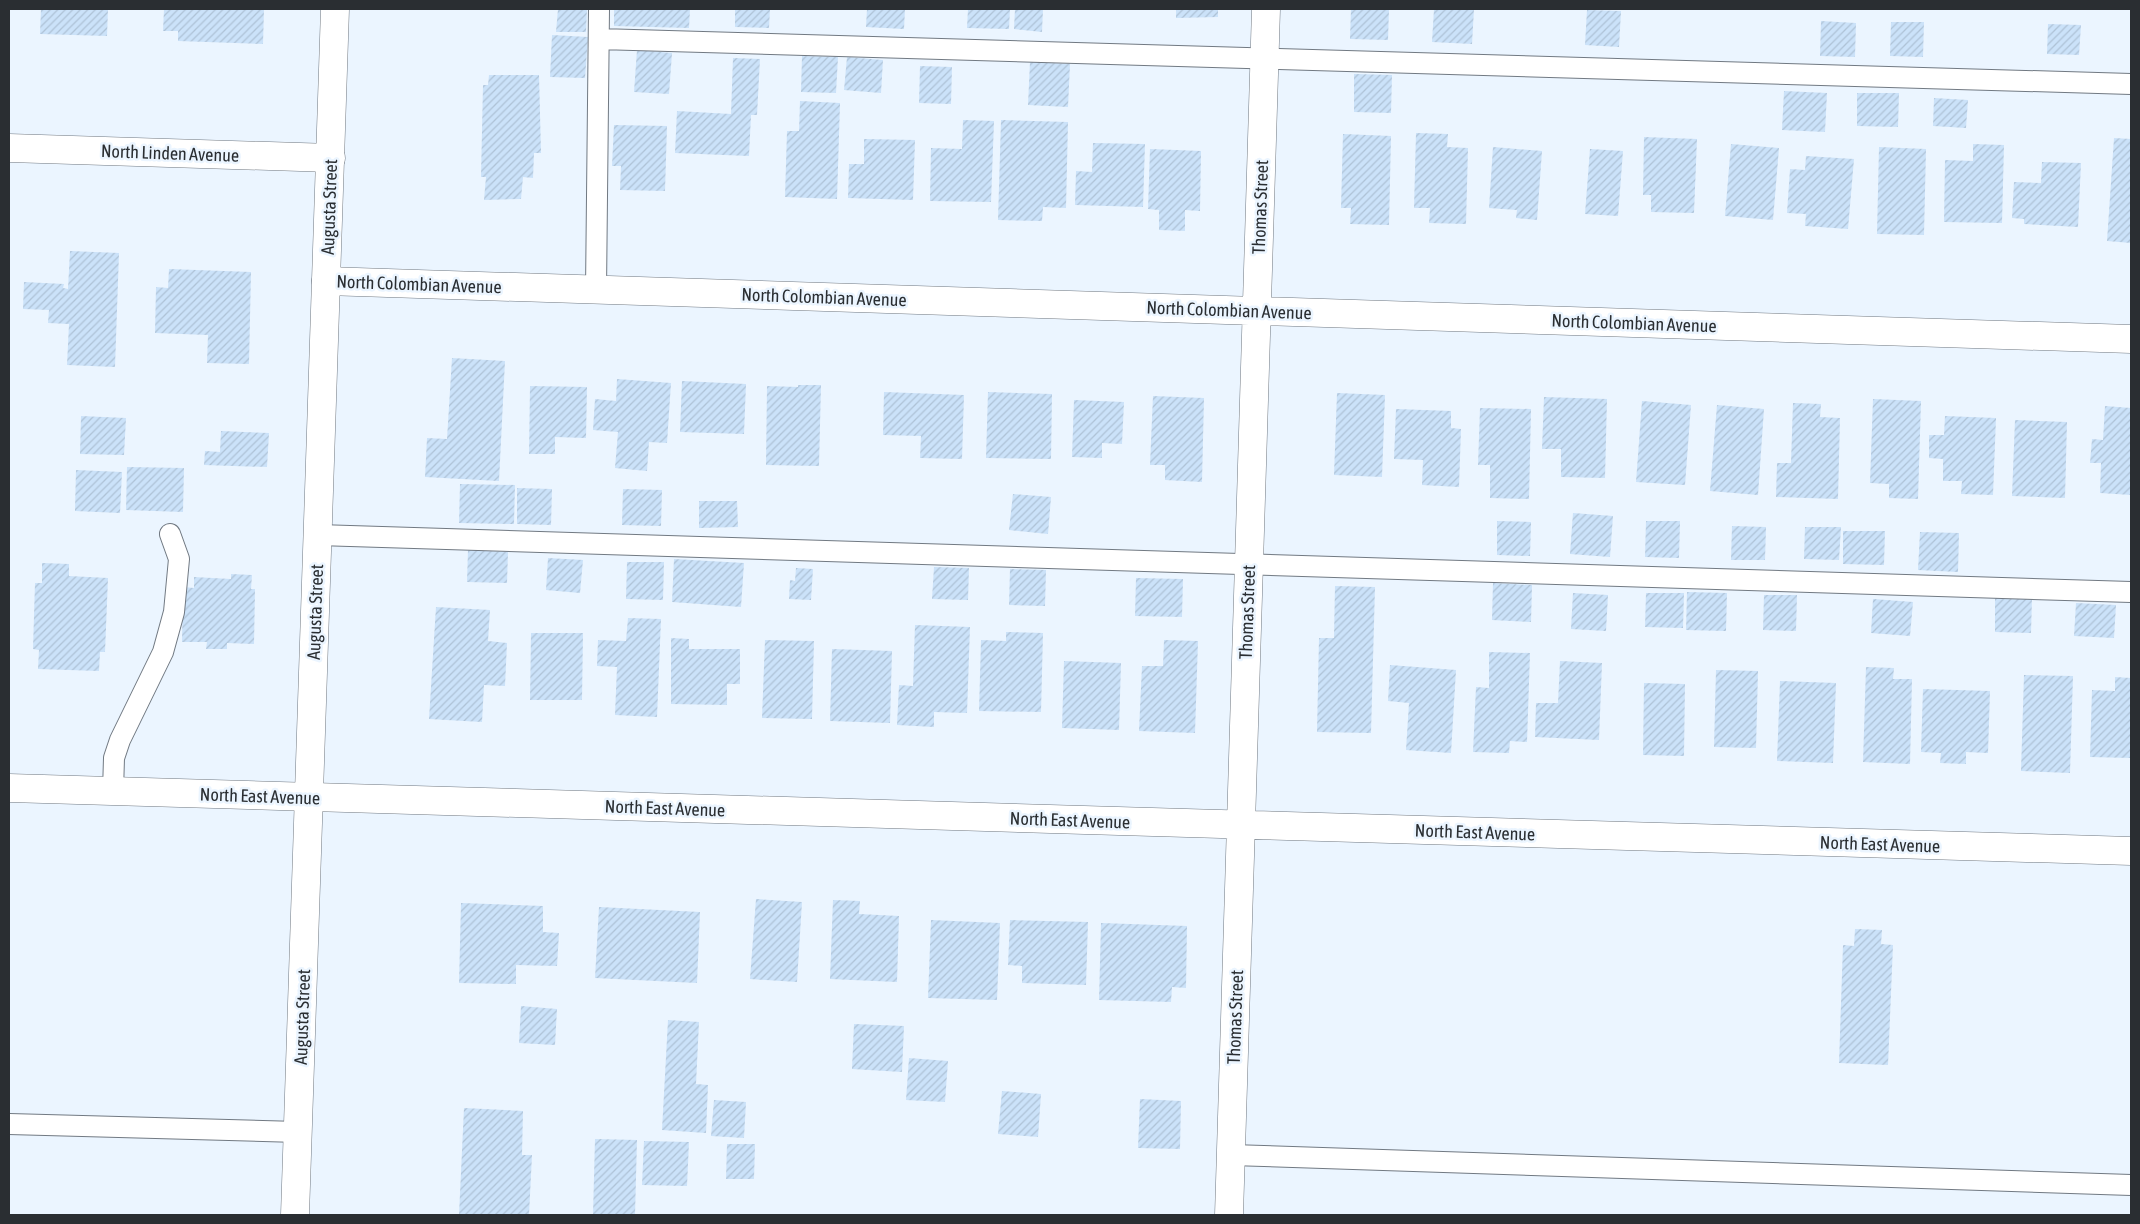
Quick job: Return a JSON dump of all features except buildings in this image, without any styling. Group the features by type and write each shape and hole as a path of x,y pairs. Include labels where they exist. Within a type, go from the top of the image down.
{"street":[{"name":"Augusta Street","path":"295,1215 335,9"},
{"name":"Thomas Street","path":"1229,1215 1266,9"},
{"name":"North Linden Avenue","path":"9,148 330,158"},
{"name":"North Colombian Avenue","path":"326,281 2131,339"},
{"name":"North East Avenue","path":"9,788 2131,851"}],"lane":[{"path":"596,290 599,9"},
{"path":"599,39 2131,84"},
{"path":"113,791 114,758 120,740 163,652 174,612 179,559 170,534"},
{"path":"318,535 2131,592"},
{"path":"9,1124 298,1132"},
{"path":"1231,1155 2131,1185"}]}
